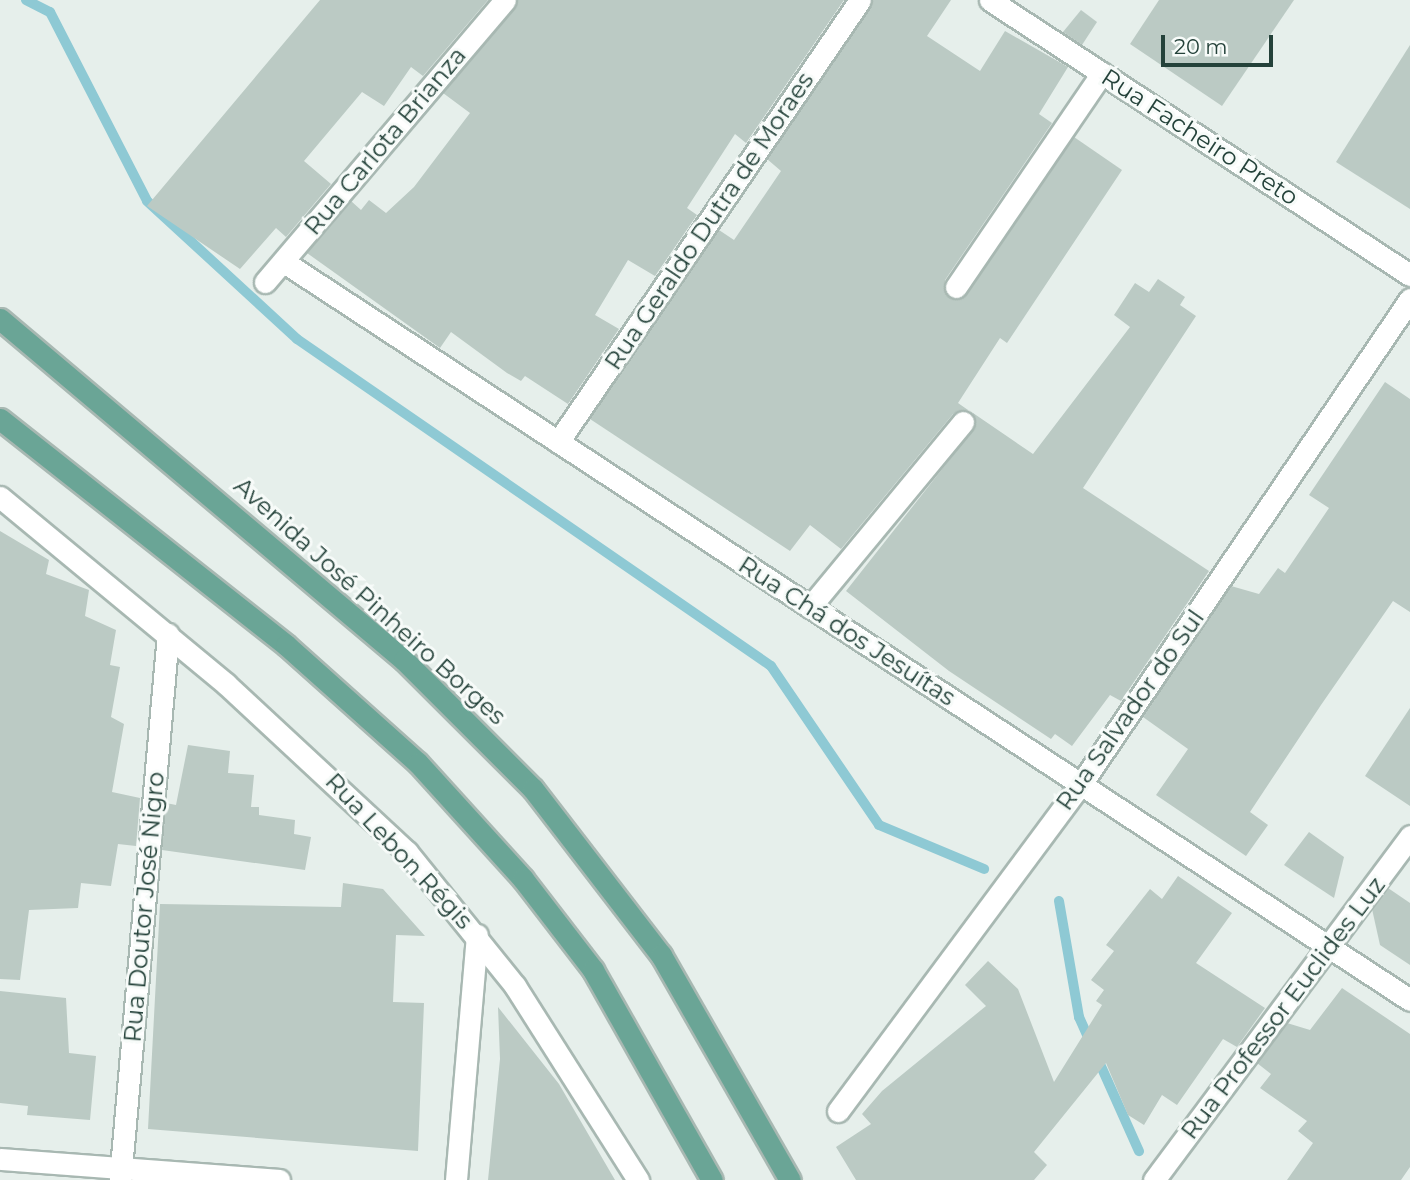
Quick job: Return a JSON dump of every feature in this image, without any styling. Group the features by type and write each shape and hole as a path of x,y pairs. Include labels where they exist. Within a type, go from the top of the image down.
{"main road":[{"name":"Avenida José Pinheiro Borges","path":"0,319 394,652 533,789 661,955 790,1180"},
{"path":"0,419 286,645 418,762 523,879 593,970 712,1180"}],"street":[{"name":"Rua Carlota Brianza","path":"265,282 505,0"},
{"name":"Rua Geraldo Dutra de Moraes","path":"558,442 860,0"},
{"name":"Rua Facheiro Preto","path":"989,0 1410,275"},
{"path":"956,287 1102,73"},
{"name":"Rua Chá dos Jesuítas","path":"284,262 1410,1000"},
{"name":"Rua Salvador do Sul","path":"838,1111 1081,784 1410,299"},
{"path":"810,607 963,422"},
{"name":"Rua Lebon Régis","path":"0,497 168,634 337,781 477,935 456,1180"},
{"name":"Rua Doutor José Nigro","path":"121,1175 168,634"},
{"name":"Rua Professor Euclides Luz","path":"1154,1180 1331,948 1410,836"},
{"path":"477,935 565,1056 638,1180"},
{"path":"0,1159 121,1175 279,1180"}],"building":[{"path":"320,0 488,0 423,76 411,67 384,106 362,92 304,161 331,184 286,237 276,228 240,269 147,206"},
{"path":"518,0 844,0 746,143 735,134 687,208 697,215 655,276 628,260 595,315 619,329 568,404 525,376 521,381 507,373 451,332 440,348 307,253 351,201 361,210 369,200 386,213 414,187 470,113 443,93"},
{"path":"873,0 951,0 927,36 980,71 1005,31 1068,67 1039,114 1052,123 945,280 949,298 967,294 1074,137 1122,170 1007,343 1000,338 958,403 968,410 953,414 841,549 810,525 790,551 590,419 719,230 734,240 781,171 767,159"},
{"path":"1159,0 1294,0 1222,106 1130,44"},
{"path":"1081,10 1097,22 1082,45 1063,32"},
{"path":"1410,45 1410,209 1336,162"},
{"path":"1158,279 1185,297 1180,305 1196,316 1083,488 1209,571 1121,701 1110,695 1072,746 1055,734 1051,739 949,671 846,591 973,430 973,413 1033,454 1130,327 1114,315 1135,283 1149,292"},
{"path":"1385,382 1410,399 1410,612 1393,601 1321,705 1250,812 1268,825 1246,856 1156,795 1188,749 1143,717 1231,586 1259,594 1278,568 1285,573 1329,508 1309,495"},
{"path":"0,531 49,560 46,574 89,590 85,616 116,630 110,665 120,667 111,717 124,724 112,792 140,798 136,846 118,844 111,886 81,883 78,908 29,910 20,980 0,979"},
{"path":"1410,708 1410,806 1365,776"},
{"path":"188,745 230,751 228,773 254,775 251,807 259,807 259,815 295,820 294,834 311,837 305,870 162,850 166,803 176,805"},
{"path":"1309,832 1344,857 1334,898 1284,865"},
{"path":"1178,876 1232,913 1196,963 1265,1008 1237,1047 1223,1039 1177,1105 1162,1095 1144,1125 1128,1115 1106,1063 1034,1152 1047,1165 1034,1180 856,1180 836,1147 871,1124 862,1114 882,1091 986,1006 965,985 988,961 1018,989 1054,1082 1102,1005 1096,1001 1104,990 1091,980 1114,951 1106,945 1150,889 1162,899"},
{"path":"343,883 383,889 425,936 396,935 393,1002 424,1003 418,1151 148,1129 160,904 341,907"},
{"path":"1388,888 1410,903 1410,965 1380,945 1372,909"},
{"path":"1342,988 1410,1034 1410,1167 1401,1180 1287,1180 1313,1143 1298,1131 1307,1121 1260,1088 1271,1074 1257,1063 1287,1023 1310,1030"},
{"path":"0,991 66,998 69,1053 96,1056 90,1120 27,1115 28,1106 0,1103"},
{"path":"498,1007 559,1084 615,1180 488,1180 500,1059"}],"waterway":[{"path":"26,0 50,12 147,201 297,339 771,666 879,825 984,869"},
{"path":"1059,901 1079,1017 1139,1151"}]}
